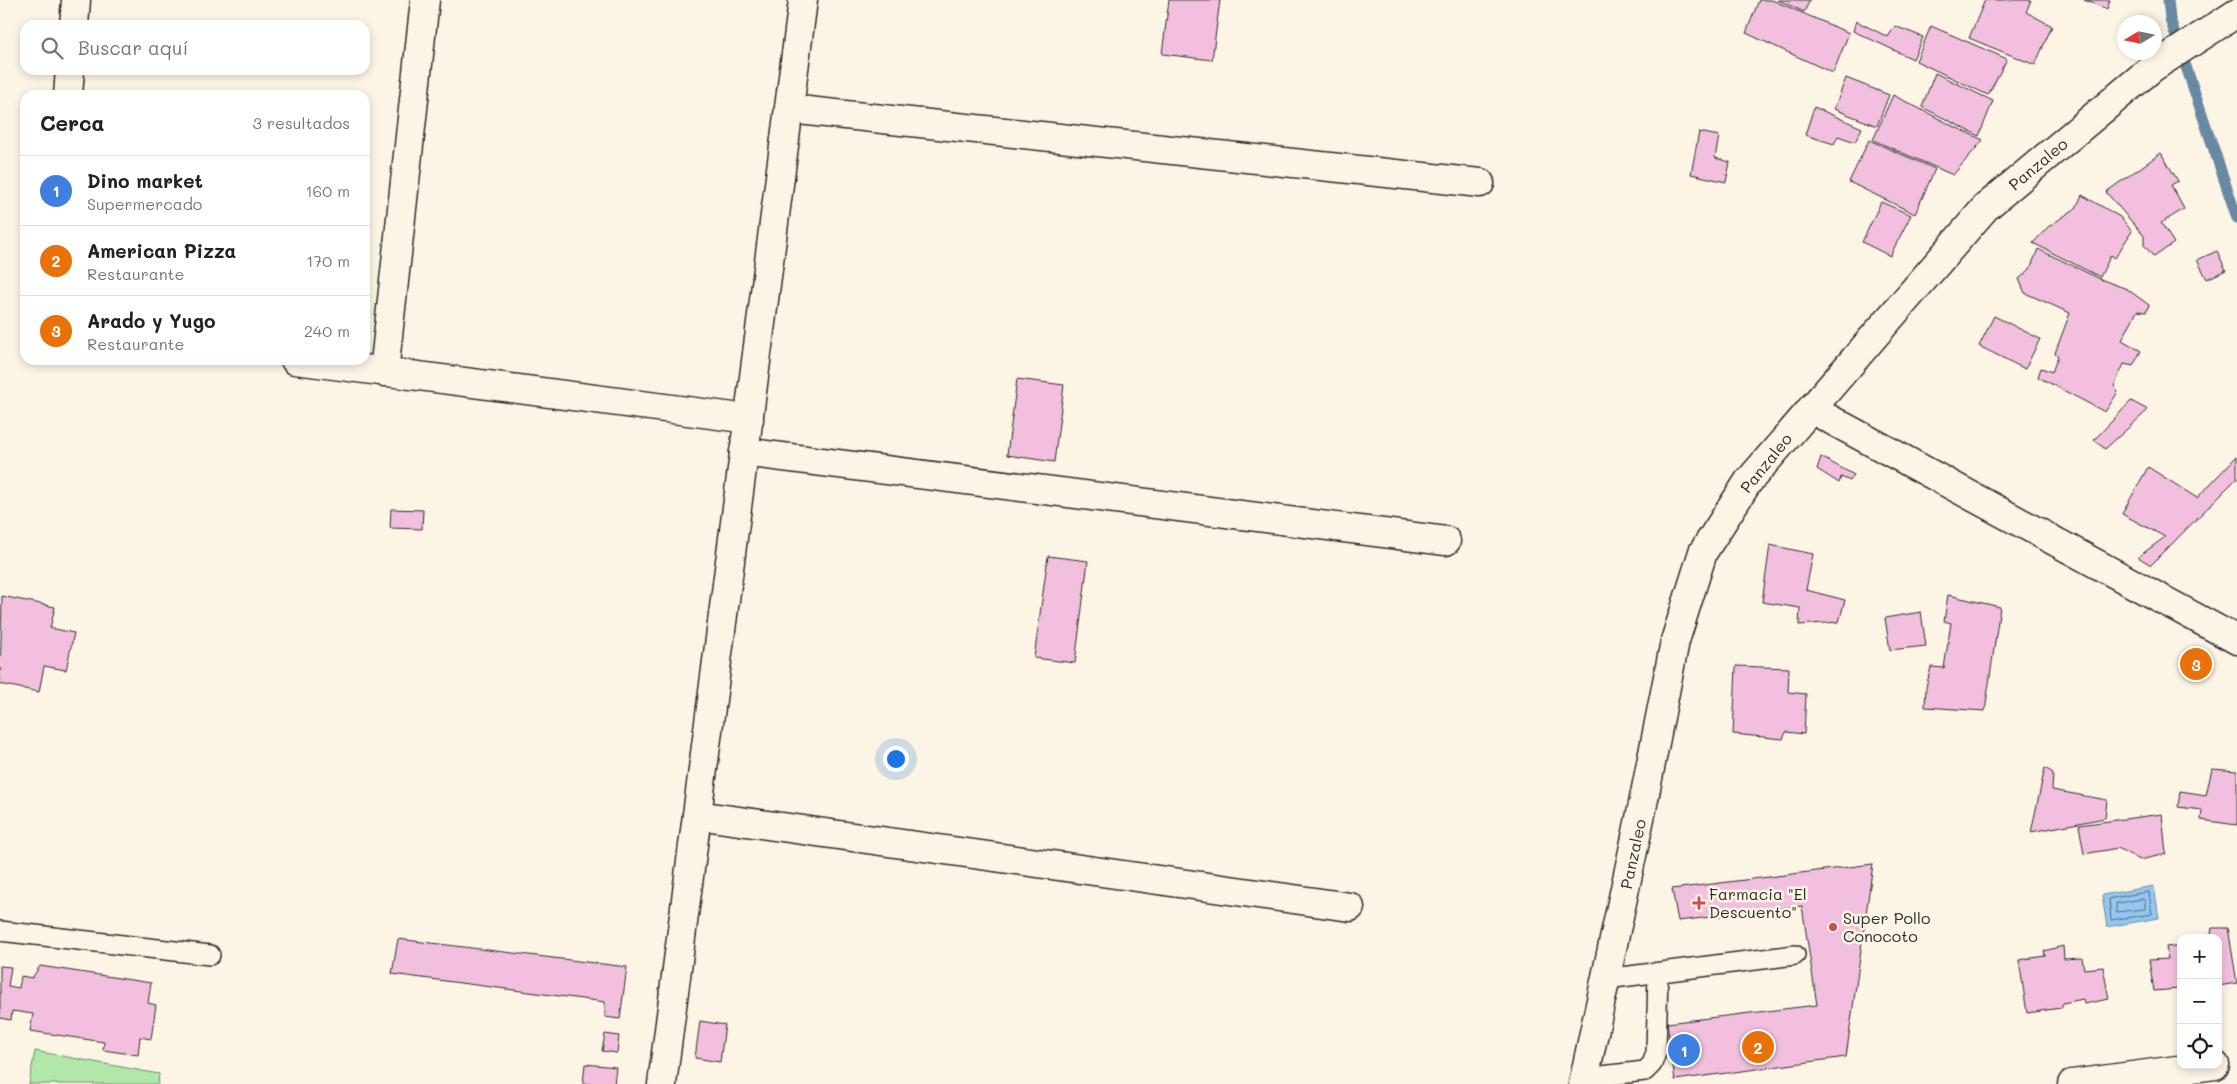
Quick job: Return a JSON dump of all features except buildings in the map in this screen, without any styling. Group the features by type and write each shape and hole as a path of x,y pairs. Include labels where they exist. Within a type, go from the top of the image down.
{"street":[{"path":"74,20 76,0"},
{"path":"384,372 425,0"},
{"path":"662,1084 803,0"},
{"name":"Panzaleo","path":"1584,1081 1675,641 1703,552 1748,482 1986,207 2152,68 2237,13"},
{"path":"68,90 70,75"},
{"path":"789,109 1480,183"},
{"path":"332,365 749,420"},
{"path":"1811,409 2237,640"},
{"path":"744,452 1446,541"},
{"path":"697,815 1350,907"},
{"path":"2222,1064 2237,1062"},
{"path":"2072,1084 2186,1069"}],"lane":[{"path":"0,931 210,955"},
{"path":"1606,979 1795,955"},
{"path":"1584,1081 1645,1071 1652,1064 1656,1054 1658,973"}],"green space":[{"path":"35,1051 159,1074 158,1084 29,1084"}],"water":[{"path":"2154,886 2159,918 2107,927 2102,895"}],"waterway":[{"path":"2168,0 2170,19 2237,218"}],"place":[{"name":"Arado y Yugo","path":"2196,664"},
{"name":"Farmacia \"El Descuento\"","path":"1699,903"},
{"name":"Super Pollo Conocoto","path":"1833,927"},
{"name":"American Pizza","path":"1758,1047"},
{"name":"Dino market","path":"1684,1050"}]}
